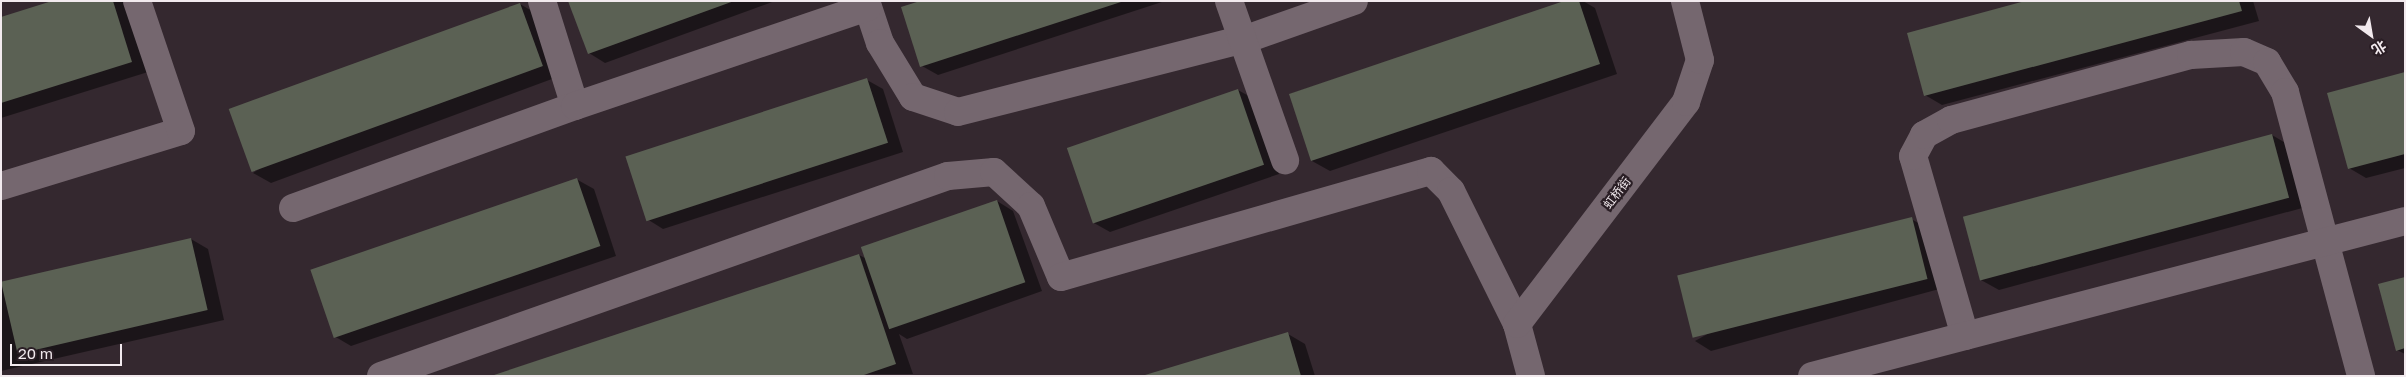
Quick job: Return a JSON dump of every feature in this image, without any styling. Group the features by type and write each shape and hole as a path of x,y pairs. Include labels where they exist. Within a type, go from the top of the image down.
{"street":[{"path":"1,186 181,131 137,1"},
{"path":"542,1 575,106"},
{"path":"1229,1 1285,160"},
{"path":"293,208 575,106 867,4 880,42 913,97 958,112 1243,40 1354,1"},
{"name":"虹桥街","path":"1517,324 1686,102 1700,60 1685,1"},
{"path":"1965,336 1913,156 1924,135 1951,120 2191,55 2244,52 2267,62 2284,92 2361,376"},
{"path":"381,376 948,176 994,172 1030,206 1061,277 1431,171 1451,191 1517,324 1531,376"},
{"path":"1812,376 2405,221"}],"building":[{"path":"52,1 113,1 132,62 1,103 1,17"},
{"path":"568,1 734,1 588,54"},
{"path":"920,1 1121,2 920,67 901,7"},
{"path":"1564,1 1579,1 1600,64 1311,161 1289,94"},
{"path":"2025,1 2239,1 2242,11 1924,96 1907,33"},
{"path":"520,3 543,66 252,172 229,109"},
{"path":"2405,72 2405,154 2348,169 2327,93"},
{"path":"867,78 888,143 646,221 625,156"},
{"path":"1238,89 1264,165 1093,224 1067,148"},
{"path":"2272,134 2289,198 1980,281 1963,217"},
{"path":"577,178 600,246 334,338 310,270"},
{"path":"997,200 1025,282 889,329 861,247"},
{"path":"1912,217 1927,279 1693,338 1677,276"},
{"path":"191,238 208,310 18,354 1,282"},
{"path":"859,254 896,364 861,376 491,376"},
{"path":"2405,277 2405,348 2396,351 2378,284"},
{"path":"1288,332 1301,376 1145,376 1145,375"}]}
